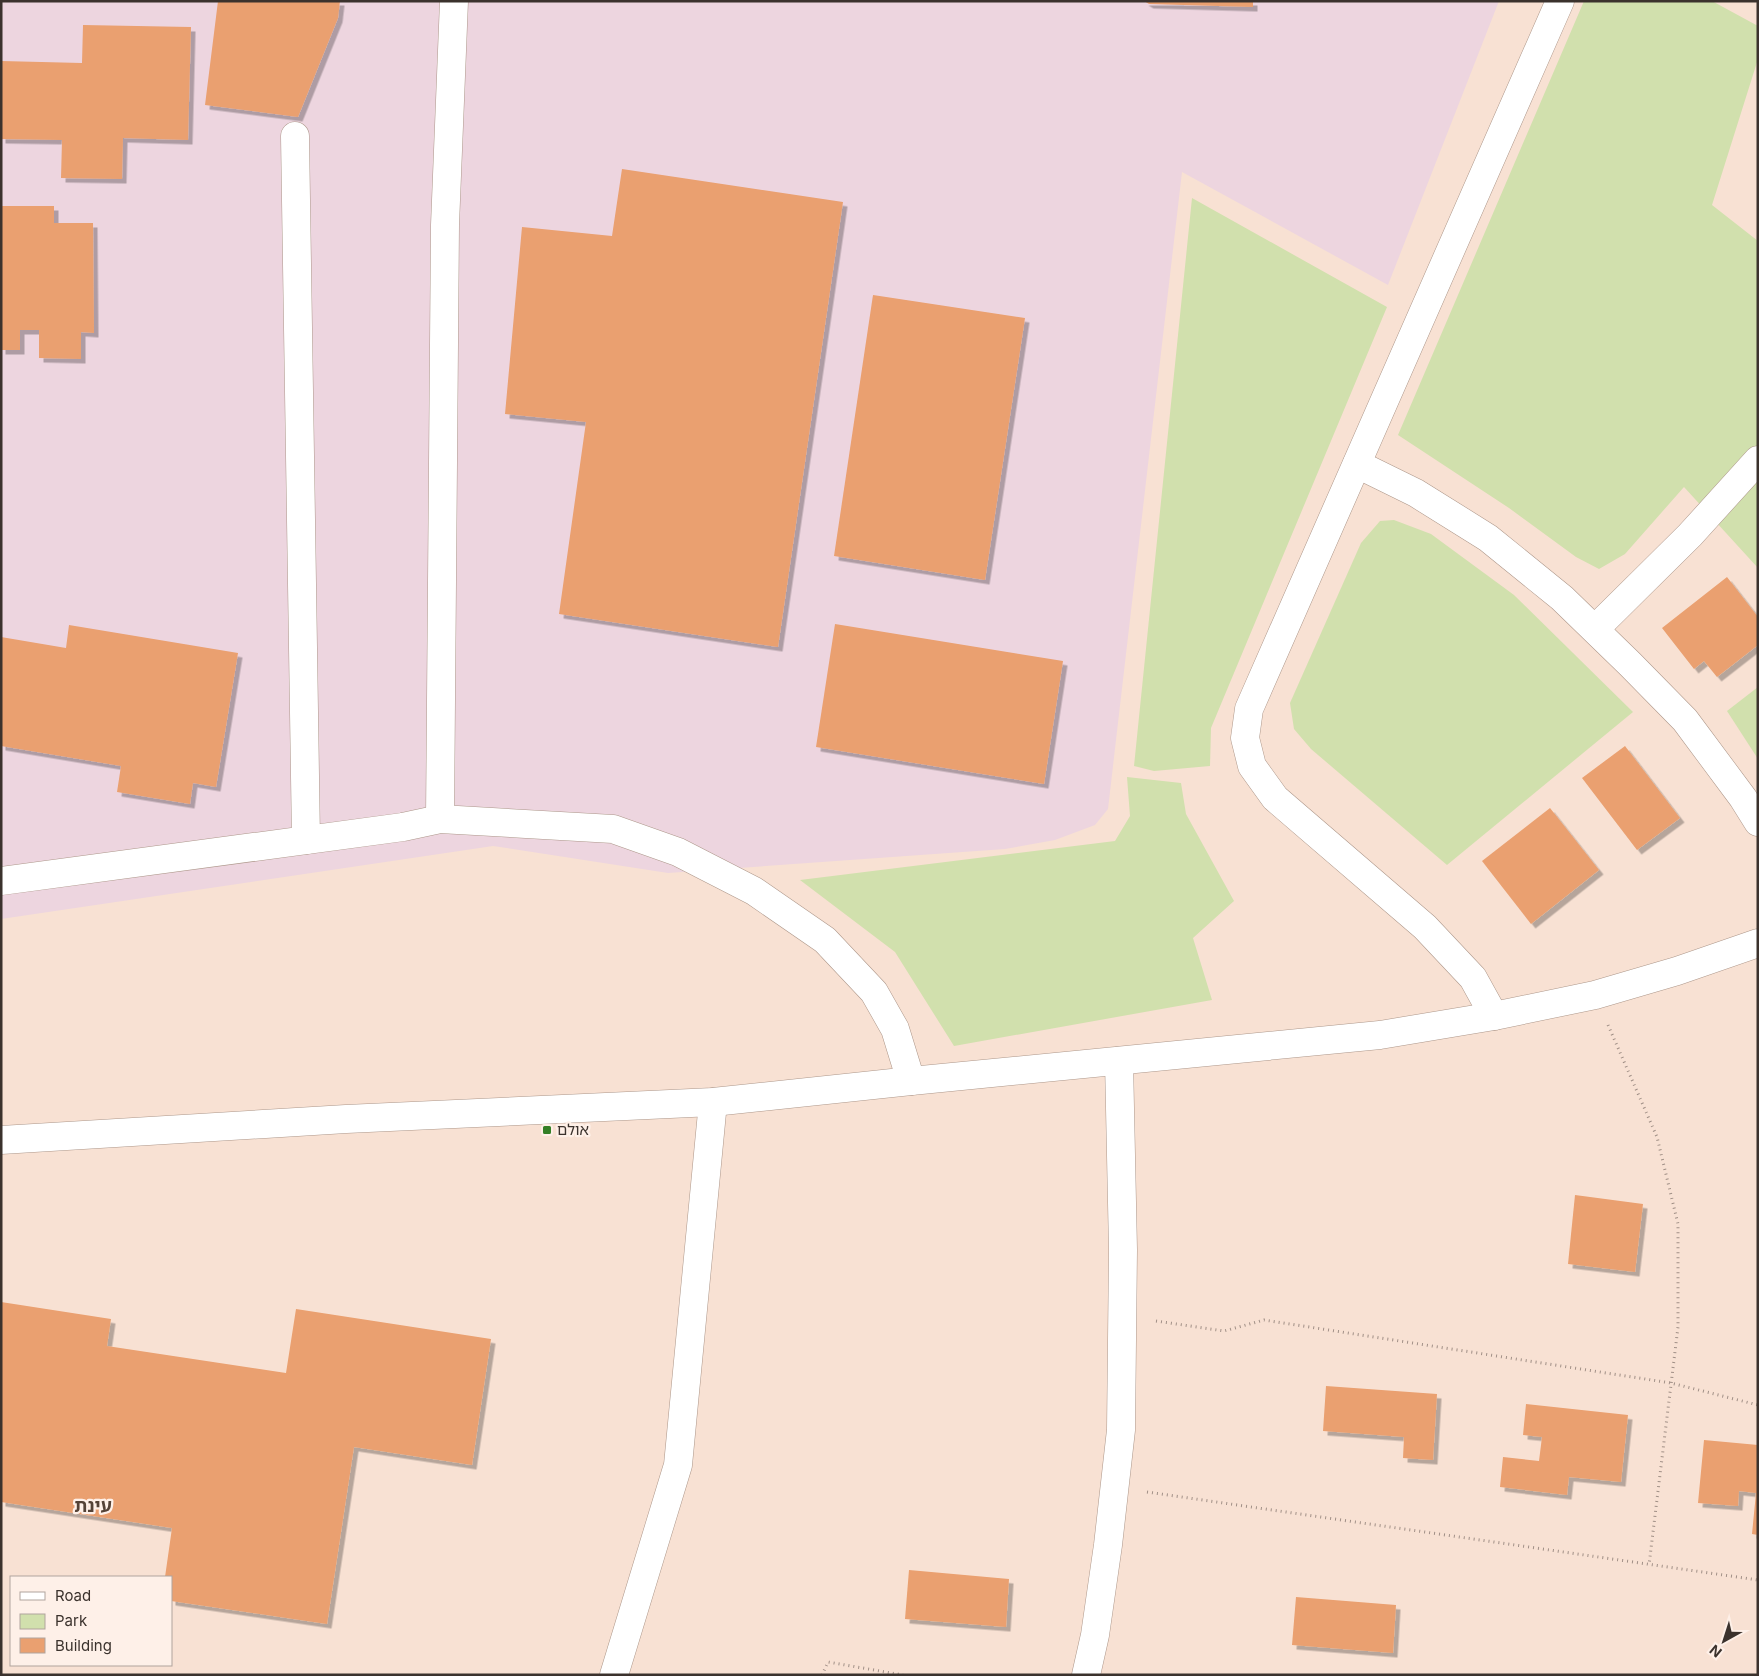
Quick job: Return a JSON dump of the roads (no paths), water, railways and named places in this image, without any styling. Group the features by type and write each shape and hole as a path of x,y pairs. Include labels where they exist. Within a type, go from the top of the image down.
{"street":[{"path":"440,819 445,224 454,1"},
{"path":"1494,1016 1473,978 1425,928 1275,798 1252,766 1245,738 1249,709 1560,1"},
{"path":"294,136 306,840"},
{"path":"1595,629 1690,535 1758,460"},
{"path":"1357,464 1416,493 1488,538 1562,598 1685,720 1743,798 1758,822"},
{"path":"1,881 403,827 440,819 613,829 678,852 754,891 825,940 874,992 895,1029 911,1081"},
{"path":"1,1140 346,1118 713,1102 1380,1035 1494,1016 1595,996 1677,971 1758,943"},
{"path":"1086,1675 1095,1636 1121,1430 1123,1250 1119,1061"},
{"path":"614,1675 678,1465 713,1102"}],"place":[{"name":"אולם","path":"547,1130"}],"district":[{"name":"עינת","path":"93,1506"}]}
